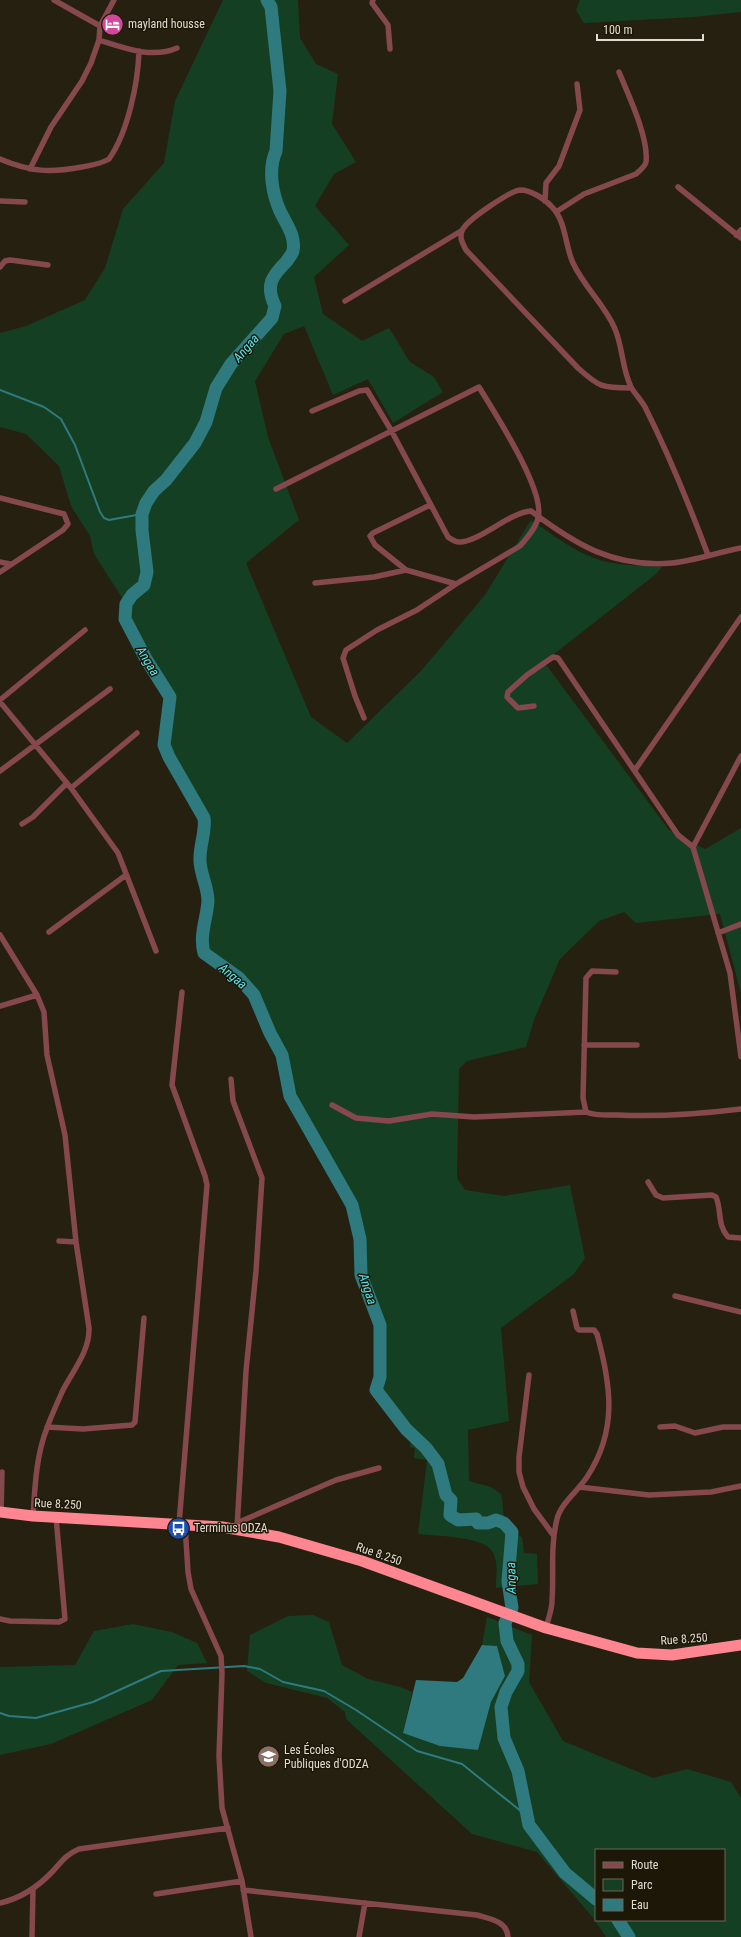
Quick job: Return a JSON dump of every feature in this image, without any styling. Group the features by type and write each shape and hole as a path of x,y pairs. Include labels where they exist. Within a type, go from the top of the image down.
{"highway":[{"name":"Rue 8.250","path":"0,1512 33,1516 237,1526 362,1561 546,1628 638,1653 678,1654 741,1645"}],"street":[{"path":"54,0 100,26"},
{"path":"30,169 51,127 82,81 91,63 99,40 100,26 114,0"},
{"path":"373,0 372,3 388,25 390,49"},
{"path":"99,40 139,51 160,54 177,48"},
{"path":"0,159 30,169 57,172 102,163 109,159 129,115 138,73 139,51"},
{"path":"556,212 584,194 636,174 643,168 646,162 643,137 638,119 619,72"},
{"path":"545,200 546,183 559,166 580,110 577,84"},
{"path":"678,187 739,236 741,230"},
{"path":"345,301 461,231 466,223 514,192 528,191 545,200 556,212 574,265 616,330 624,370 631,388 644,405 670,458 686,493 708,554"},
{"path":"0,201 25,202"},
{"path":"461,231 461,239 466,250 594,382 602,387 631,388"},
{"path":"0,266 5,261 10,260 48,265"},
{"path":"276,489 391,430 480,387 528,472 537,497 539,517 527,538 520,546 456,584 417,610 377,630 343,653 343,658 352,689 364,718"},
{"path":"312,411 365,389 370,393 448,537 460,543 526,511 531,511 572,541 596,553 643,564 674,563 708,554 741,548"},
{"path":"0,498 64,514 68,524 64,530 10,564 0,572"},
{"path":"430,504 373,533 370,536 375,545 406,570 456,584"},
{"path":"0,562 10,564"},
{"path":"315,583 374,577 406,570"},
{"path":"635,770 741,617"},
{"path":"734,625 741,629"},
{"path":"85,630 0,701 69,786 118,853 156,952"},
{"path":"534,706 518,708 507,697 508,692 538,667 553,657 558,658 678,834 693,847 730,973 741,1057"},
{"path":"0,771 110,689"},
{"path":"22,824 33,817 69,786 137,733"},
{"path":"693,847 741,756"},
{"path":"49,932 126,875"},
{"path":"718,933 741,924"},
{"path":"0,935 37,995 44,1012 47,1055 65,1135 76,1242 89,1338 47,1427 36,1478 33,1516"},
{"path":"586,1112 582,1098 586,978 592,971 616,972"},
{"path":"182,992 172,1085 207,1185 182,1524 191,1590 221,1656 219,1756 222,1808 242,1881 251,1937"},
{"path":"0,1006 37,995"},
{"path":"584,1045 637,1045"},
{"path":"231,1079 233,1101 262,1178 256,1271 246,1371 237,1526 336,1480 379,1468"},
{"path":"332,1105 356,1118 389,1121 432,1114 474,1117 586,1112 592,1114 636,1116 692,1115 741,1109"},
{"path":"648,1182 656,1195 664,1198 712,1195 716,1197 721,1226 724,1232 728,1237 741,1238"},
{"path":"59,1241 76,1242"},
{"path":"675,1296 741,1312"},
{"path":"546,1628 552,1603 554,1536 557,1518 587,1477 599,1455 610,1413 606,1368 597,1334 594,1330 579,1330 577,1328 573,1311"},
{"path":"47,1427 83,1429 132,1425 135,1422 144,1318"},
{"path":"529,1375 519,1472 523,1486 534,1509 554,1536"},
{"path":"660,1428 675,1426 695,1433 723,1427 741,1427"},
{"path":"0,1512 2,1472"},
{"path":"579,1487 649,1495 711,1492 741,1486"},
{"path":"0,1619 10,1621 59,1622 64,1619 56,1517"},
{"path":"0,1903 11,1900 33,1889 68,1854 79,1849 228,1828"},
{"path":"156,1894 242,1881"},
{"path":"32,1937 33,1889"},
{"path":"243,1890 477,1915 498,1921 508,1930 508,1937"},
{"path":"359,1937 365,1903"}],"green space":[{"path":"223,0 298,0 300,38 316,64 338,74 332,124 356,162 334,174 315,206 349,245 314,277 323,314 362,341 389,328 410,362 434,377 443,392 393,423 368,379 333,395 304,326 284,334 255,381 268,437 299,520 246,563 311,717 347,743 421,671 485,595 531,520 566,544 597,559 606,562 662,567 656,574 544,662 669,830 705,849 741,828 741,993 720,914 636,923 624,912 599,921 560,959 534,1020 526,1047 467,1061 459,1069 457,1178 465,1190 504,1196 570,1185 585,1258 574,1274 501,1328 509,1421 468,1430 469,1481 491,1487 501,1494 504,1520 509,1529 522,1537 524,1553 537,1554 538,1584 496,1588 496,1559 492,1551 487,1546 479,1542 458,1538 418,1534 427,1460 414,1458 415,1448 410,1447 411,1436 376,1390 380,1377 380,1325 361,1275 360,1239 352,1205 290,1096 282,1055 270,1033 254,995 239,978 204,953 201,944 208,899 200,869 200,857 205,825 199,808 169,757 164,745 170,697 146,659 125,619 126,604 94,554 90,536 71,506 59,466 26,434 0,427 0,333 26,326 85,300 105,268 123,209 164,163 175,101"},
{"path":"580,0 741,0 741,12 694,17 584,23 576,10"},
{"path":"313,1615 329,1622 342,1665 368,1679 400,1687 412,1692 403,1733 478,1750 491,1702 505,1676 497,1646 482,1645 487,1617 532,1635 529,1682 563,1741 653,1778 687,1769 731,1782 741,1798 741,1937 606,1937 595,1921 725,1921 725,1849 595,1849 595,1920 537,1852 472,1834 346,1719 345,1712 327,1698 266,1683 247,1671 250,1635 288,1616"},
{"path":"133,1624 172,1632 197,1643 207,1663 178,1665 152,1700 51,1744 0,1755 0,1667 75,1665 94,1631"}],"water":[{"path":"482,1645 497,1646 505,1676 491,1702 478,1750 440,1746 403,1733 416,1680 457,1682 463,1678"}],"waterway":[{"name":"Angaa","path":"267,0 271,7 280,91 276,151 272,165 272,181 277,204 292,235 294,246 293,251 287,261 277,271 270,286 272,299 275,306 272,318 231,364 216,388 206,422 195,443 166,480 154,491 146,503 142,514 142,530 147,572 144,585 132,595 126,604 125,619 146,659 170,697 164,745 169,757 204,818 200,858 201,869 208,895 202,940 204,953 239,978 254,995 270,1033 282,1055 290,1096 352,1205 360,1239 361,1275 380,1325 380,1377 376,1390 406,1429 426,1448 438,1464 446,1495 451,1500 450,1515 458,1520 476,1519 478,1523 488,1523 496,1520 504,1523 512,1532 508,1581 512,1608 505,1623 507,1641 518,1664 518,1671 506,1692 501,1707 504,1738 518,1771 529,1825 565,1873 595,1898"},
{"path":"0,390 44,407 61,419 75,445 100,512 104,518 109,520 142,514"},
{"path":"0,1713 9,1716 36,1718 93,1702 161,1671 244,1666 260,1669 283,1682 324,1691 356,1710 417,1751 462,1764 527,1816"},
{"name":"Angaa","path":"619,1921 629,1937"}],"place":[{"name":"mayland housse","path":"112,24"},
{"name":"Terminus ODZA","path":"179,1528"},
{"name":"Les Écoles Publiques d'ODZA","path":"268,1757"}]}
